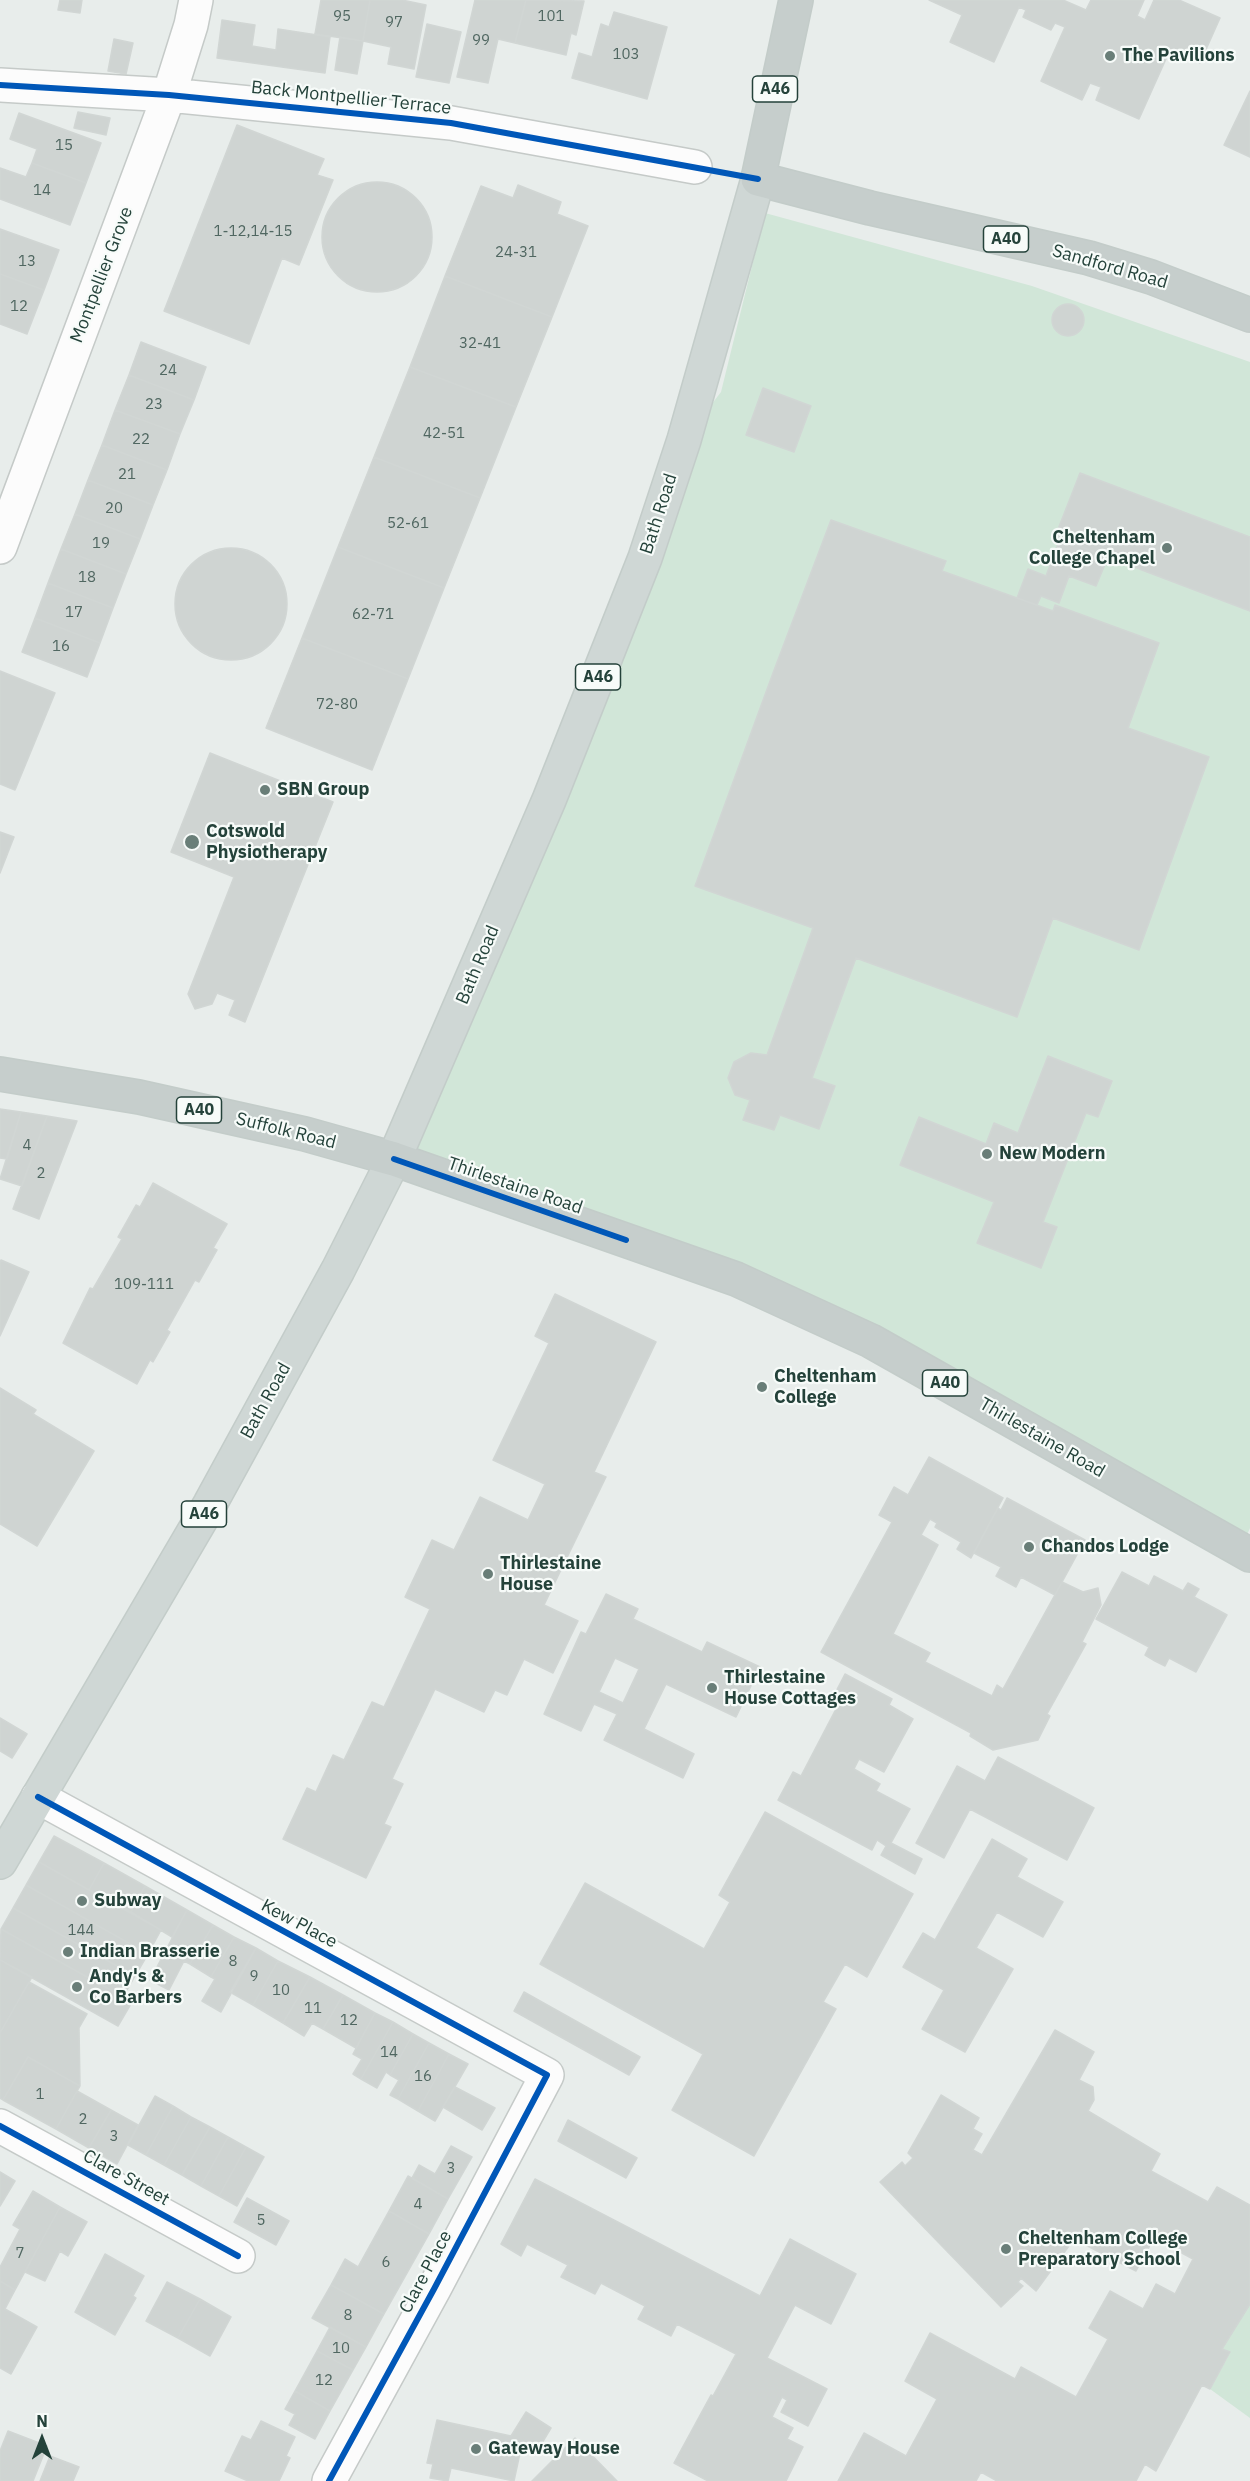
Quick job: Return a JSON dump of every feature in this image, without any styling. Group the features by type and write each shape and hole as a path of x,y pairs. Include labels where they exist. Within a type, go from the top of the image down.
{"highway":[{"name":"Bath Road","path":"758,179 796,0"},
{"name":"Sandford Road","path":"758,179 870,208 1089,258 1151,277 1250,315"},
{"name":"Suffolk Road","path":"0,1074 161,1101 305,1134 394,1159"},
{"name":"Thirlestaine Road","path":"394,1159 736,1279 861,1336 1250,1556"}],"main road":[{"name":"Bath Road","path":"0,1862 210,1504 338,1270 394,1159 549,800 645,558 684,440 758,179"}],"street":[{"name":"Montpellier Grove","path":"0,548 169,95 191,25 196,0"},
{"name":"Back Montpellier Terrace","path":"0,85 169,95 451,123 695,167"},
{"name":"Kew Place","path":"38,1797 547,2076"},
{"name":"Clare Place","path":"329,2481 457,2248 547,2076"},
{"name":"Clare Street","path":"0,2126 238,2256"}],"green space":[{"path":"765,213 1032,286 1250,362 1250,1528 1240,1550 871,1341 394,1159 684,440 721,392"},
{"path":"1250,2304 1250,2418 1210,2389 1230,2353 1222,2349"}],"building":[{"path":"60,0 82,0 80,13 58,10"},
{"path":"321,0 370,0 363,41 315,34"},
{"path":"370,0 402,0 426,5 414,69 388,64 391,47 363,41"},
{"path":"475,0 526,0 515,43 498,39 488,83 457,77"},
{"path":"526,0 584,1 576,35 571,33 566,55 515,43"},
{"name":"The Pavilions","path":"929,0 1063,0 1086,10 1091,0 1144,0 1137,16 1145,20 1154,0 1179,0 1220,18 1200,63 1170,50 1139,119 1096,100 1101,87 1090,83 1082,100 1041,81 1065,27 1055,23 1051,30 1023,17 1026,10 1019,7 994,62 950,42 962,15"},
{"path":"614,12 667,27 647,99 572,78 579,53 592,57 601,24 609,27"},
{"path":"222,20 255,25 252,46 276,50 278,29 330,37 325,73 217,58"},
{"path":"427,24 461,32 449,83 416,77"},
{"path":"340,37 363,41 357,74 335,70"},
{"path":"114,39 133,43 126,74 108,71"},
{"path":"1250,91 1250,157 1224,145"},
{"path":"78,112 110,118 106,135 74,128"},
{"path":"19,113 101,143 86,183 32,163 37,149 10,139"},
{"path":"237,125 324,159 317,175 333,180 299,265 282,258 249,344 164,311"},
{"path":"32,163 86,183 70,225 0,199 0,168 26,177"},
{"path":"377,182 398,186 416,198 428,216 432,237 428,258 416,276 398,288 377,292 356,288 338,276 326,258 322,237 326,216 338,198 356,186"},
{"path":"518,185 561,202 557,214 588,226 552,317 445,276 481,186 513,198"},
{"path":"0,229 59,250 44,290 0,274"},
{"path":"0,274 44,290 27,334 0,324"},
{"path":"445,276 552,317 516,407 410,367"},
{"path":"1068,304 1080,308 1084,320 1080,332 1068,336 1056,332 1052,320 1056,308"},
{"path":"141,342 206,367 194,400 129,375"},
{"path":"410,367 516,407 480,498 374,457"},
{"path":"129,375 194,400 180,434 115,410"},
{"path":"763,388 811,406 794,452 746,435"},
{"path":"115,410 180,434 167,470 102,445"},
{"path":"102,445 167,470 153,505 88,480"},
{"path":"374,457 480,498 444,588 338,547"},
{"name":"Cheltenham College Chapel","path":"1080,473 1250,537 1250,611 1055,537"},
{"path":"88,480 153,505 140,539 75,514"},
{"path":"75,514 140,539 126,574 61,549"},
{"path":"831,520 946,561 942,571 1053,611 1055,605 1159,643 1128,728 1209,757 1139,950 1053,918 1017,1017 856,958 812,1078 835,1086 819,1129 780,1115 774,1130 743,1120 750,1100 735,1095 728,1078 734,1062 751,1053 767,1055 813,928 695,886"},
{"path":"1060,539 1108,557 1096,586 1069,576 1059,603 1041,596 1037,605 1017,598 1028,569 1046,576"},
{"path":"338,547 444,588 408,679 302,638"},
{"path":"231,548 253,552 271,564 283,582 287,604 283,626 271,644 253,656 231,660 209,656 191,644 179,626 175,604 179,582 191,564 209,552"},
{"path":"61,549 126,574 113,608 48,583"},
{"path":"48,583 113,608 100,643 35,618"},
{"path":"35,618 100,643 87,677 22,652"},
{"path":"302,638 408,679 372,770 266,728"},
{"path":"0,671 55,693 15,790 0,784"},
{"path":"210,753 333,802 245,1022 229,1015 235,1000 217,993 212,1004 195,1009 188,994 234,877 171,852"},
{"path":"0,832 14,837 0,873"},
{"name":"New Modern","path":"1048,1056 1112,1081 1098,1117 1086,1113 1043,1222 1057,1227 1041,1268 977,1243 994,1202 900,1165 919,1117 986,1144 994,1123 1018,1133"},
{"path":"0,1109 21,1112 7,1159 0,1158"},
{"path":"21,1112 47,1116 22,1186 0,1179"},
{"path":"47,1116 77,1121 39,1219 13,1209"},
{"path":"153,1183 227,1224 213,1248 217,1250 199,1282 195,1280 167,1330 170,1332 153,1362 150,1360 137,1384 63,1343 90,1288 93,1289 122,1239 118,1237 136,1205 140,1207"},
{"path":"1,1260 29,1272 0,1336 0,1263"},
{"name":"Thirlestaine House","path":"555,1294 656,1342 594,1472 606,1477 544,1605 578,1621 553,1673 524,1659 507,1695 495,1690 484,1712 435,1689 392,1779 403,1784 384,1824 391,1827 366,1878 283,1839 307,1788 316,1792 333,1755 344,1760 372,1702 384,1707 430,1609 405,1597 432,1540 454,1550 480,1497 528,1520 545,1484 493,1460 549,1343 535,1336"},
{"path":"0,1388 36,1410 33,1414 94,1451 37,1546 0,1524"},
{"path":"929,1457 1003,1498 971,1558 957,1549 961,1542 935,1527 937,1523 930,1519 921,1535 938,1545 893,1634 930,1653 925,1662 992,1696 997,1685 1003,1689 1062,1582 1083,1592 1098,1588 1101,1605 1082,1642 1086,1644 1047,1714 1050,1716 1038,1740 993,1750 970,1736 971,1733 821,1652 892,1522 879,1515 894,1487 908,1495"},
{"name":"Chandos Lodge","path":"1007,1498 1085,1540 1055,1595 1021,1577 1016,1587 996,1576 1001,1567 974,1553 998,1508 1001,1510"},
{"path":"1122,1572 1149,1586 1154,1576 1183,1591 1188,1583 1199,1589 1194,1597 1227,1615 1196,1672 1169,1658 1165,1666 1155,1661 1145,1655 1149,1647 1096,1619"},
{"name":"Thirlestaine House Cottages","path":"606,1594 638,1609 633,1619 702,1652 707,1642 760,1667 736,1717 666,1684 644,1729 694,1754 683,1778 604,1740 617,1714 594,1704 581,1731 544,1714 581,1632 586,1634","holes":["615,1658 639,1669 623,1703 599,1692"]},
{"path":"845,1674 892,1699 889,1705 913,1719 884,1772 859,1759 854,1769 880,1784 876,1791 910,1809 891,1843 922,1859 915,1874 881,1855 886,1846 877,1840 872,1850 778,1800 793,1772 801,1776 837,1707 830,1703"},
{"path":"0,1718 27,1734 12,1758 0,1751"},
{"path":"998,1757 1094,1808 1067,1860 970,1809 944,1858 916,1843 957,1766 985,1781"},
{"path":"765,1812 913,1894 867,1977 845,1964 823,2002 836,2009 754,2156 672,2110 703,2054 540,1964 585,1883 704,1949 730,1902 719,1895"},
{"path":"54,1836 104,1863 89,1890 39,1862"},
{"path":"992,1839 1027,1859 1017,1877 1063,1902 1043,1937 997,1912 976,1948 1013,1969 965,2052 922,2029 944,1990 903,1967 923,1933 935,1940"},
{"name":"Subway","path":"39,1862 161,1930 148,1954 26,1885"},
{"path":"104,1863 145,1886 131,1912 89,1890"},
{"path":"26,1885 148,1954 135,1976 13,1908"},
{"path":"145,1886 187,1910 172,1937 131,1912"},
{"name":"Indian Brasserie","path":"13,1908 135,1976 123,1997 1,1929"},
{"path":"187,1910 213,1925 190,1964 184,1961 169,1990 150,1980"},
{"path":"213,1925 234,1937 211,1977 190,1964"},
{"name":"Andy's & Co Barbers","path":"1,1929 132,2002 118,2026 0,1960"},
{"path":"234,1937 256,1948 221,2012 202,2001 215,1979 211,1977"},
{"path":"256,1948 278,1961 253,2005 230,1992"},
{"path":"0,1960 32,1977 0,2033"},
{"path":"278,1961 310,1977 283,2023 253,2005"},
{"path":"310,1977 343,1995 323,2029 312,2023 304,2036 283,2023"},
{"path":"29,1982 87,2014 79,2028 80,2086 28,2057 3,2100 0,2098 0,2033"},
{"path":"524,1992 640,2057 629,2075 514,2011"},
{"path":"343,1995 375,2013 356,2048 323,2029"},
{"path":"375,2013 393,2022 361,2079 353,2074 362,2059 353,2054"},
{"path":"393,2022 413,2034 390,2075 386,2072 377,2088 361,2079"},
{"name":"Cheltenham College Preparatory School","path":"1055,2030 1094,2052 1079,2080 1093,2087 1094,2100 1088,2111 1160,2154 1151,2171 1208,2202 1217,2187 1250,2205 1250,2304 1222,2349 1230,2352 1210,2389 1202,2385 1156,2471 1145,2464 1136,2481 997,2481 981,2472 976,2481 838,2481 864,2433 906,2456 937,2399 905,2381 930,2333 1015,2379 1021,2367 1076,2397 1108,2339 1089,2328 1110,2291 1143,2309 1156,2284 1175,2294 1193,2259 1154,2238 1136,2271 1074,2239 1036,2291 1021,2278 1018,2282 1023,2286 1001,2307 880,2182 902,2162 905,2166 913,2158 908,2153 941,2095 979,2118 973,2129 982,2134 973,2150 982,2155"},
{"path":"413,2034 429,2043 398,2099 390,2095 399,2080 390,2075"},
{"path":"429,2043 449,2054 418,2111 398,2099"},
{"path":"449,2054 468,2064 435,2121 418,2111"},
{"path":"28,2057 80,2086 56,2129 3,2100"},
{"path":"455,2087 495,2108 482,2130 443,2107"},
{"path":"77,2091 111,2110 89,2148 56,2129"},
{"path":"155,2096 173,2106 146,2155 128,2145"},
{"path":"173,2106 191,2117 164,2165 146,2155"},
{"path":"111,2110 138,2125 117,2164 89,2148"},
{"path":"191,2117 210,2127 182,2175 164,2165"},
{"path":"568,2120 637,2158 626,2178 558,2141"},
{"path":"210,2127 228,2137 201,2186 182,2175"},
{"path":"228,2137 246,2147 219,2196 201,2186"},
{"path":"451,2146 472,2157 448,2199 412,2178 419,2165 435,2174"},
{"path":"246,2147 264,2157 237,2206 219,2196"},
{"path":"0,2172 15,2181 0,2206"},
{"path":"408,2176 448,2199 429,2234 389,2211"},
{"path":"535,2179 760,2296 790,2239 856,2274 831,2324 795,2305 767,2358 827,2389 808,2426 781,2412 787,2400 782,2397 772,2417 793,2428 787,2439 803,2447 786,2481 708,2481 674,2463 736,2354 677,2324 671,2336 638,2319 645,2306 601,2283 595,2294 561,2277 568,2265 527,2244 521,2256 501,2244"},
{"path":"33,2191 60,2207 15,2290 0,2281 0,2267 20,2229 13,2225"},
{"path":"247,2198 289,2221 276,2245 234,2222"},
{"path":"60,2207 87,2222 68,2256 60,2251 45,2281 25,2272"},
{"path":"389,2211 429,2234 384,2314 331,2285 345,2259 358,2267"},
{"path":"105,2254 144,2276 133,2296 136,2298 115,2335 75,2312"},
{"path":"0,2281 15,2290 5,2309 37,2327 11,2374 0,2368"},
{"path":"167,2282 200,2299 178,2338 146,2321"},
{"path":"331,2285 384,2314 366,2347 312,2318"},
{"path":"200,2299 231,2317 210,2356 178,2338"},
{"path":"330,2327 366,2347 353,2370 317,2351"},
{"path":"317,2351 353,2370 330,2411 295,2391"},
{"path":"295,2391 330,2411 315,2439 289,2425 295,2414 285,2409"},
{"name":"Gateway House","path":"526,2412 551,2428 536,2453 522,2444 514,2481 451,2468 448,2481 430,2478 433,2464 427,2463 437,2420 511,2436"},
{"path":"261,2421 295,2437 286,2456 290,2458 279,2481 248,2481 225,2471 242,2436 251,2440"},
{"path":"8,2431 47,2446 33,2481 0,2481 0,2451"},
{"path":"575,2438 617,2481 532,2481"},
{"path":"50,2456 79,2467 73,2481 40,2481"}],"cycle path":[{"path":"0,85 169,95 451,123 758,179"},
{"path":"394,1159 626,1240"},
{"path":"38,1797 547,2075 329,2481"},
{"path":"0,2126 238,2256"}],"place":[{"name":"The Pavilions","path":"1110,56"},
{"name":"Cheltenham College Chapel","path":"1167,548"},
{"name":"SBN Group","path":"265,790"},
{"name":"Cotswold Physiotherapy","path":"192,842"},
{"name":"New Modern","path":"987,1154"},
{"name":"Cheltenham College","path":"762,1387"},
{"name":"Chandos Lodge","path":"1029,1547"},
{"name":"Thirlestaine House","path":"488,1574"},
{"name":"Thirlestaine House Cottages","path":"712,1688"},
{"name":"Subway","path":"82,1901"},
{"name":"Indian Brasserie","path":"68,1952"},
{"name":"Andy's & Co Barbers","path":"77,1987"},
{"name":"Cheltenham College Preparatory School","path":"1006,2249"},
{"name":"Gateway House","path":"476,2449"}]}
